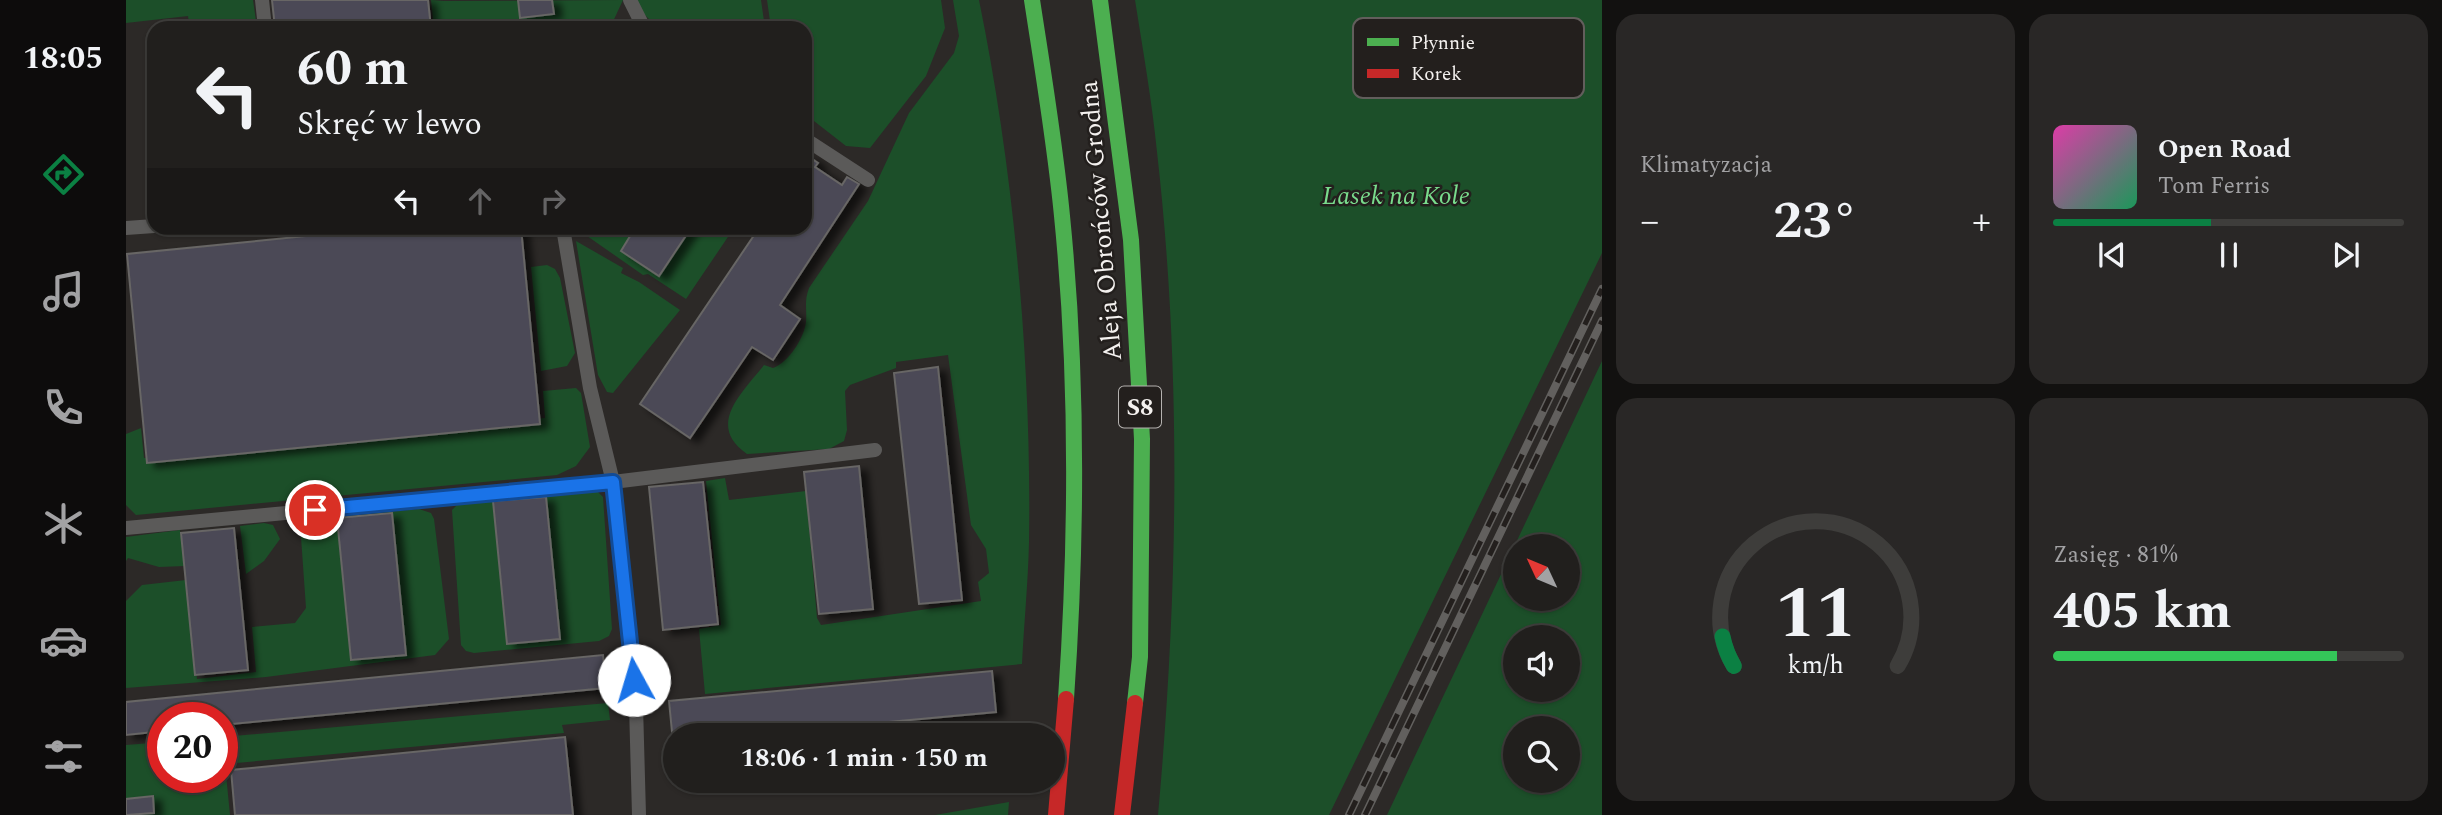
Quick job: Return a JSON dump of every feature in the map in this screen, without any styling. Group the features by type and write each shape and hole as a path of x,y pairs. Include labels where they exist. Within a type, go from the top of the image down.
{"highway":[{"name":"Aleja Obrońców Grodna","path":"1100,0 1131,240 1142,439 1140,657 1122,815"},
{"name":"Aleja Obrońców Grodna","path":"1032,3 1065,246 1074,424 1074,591 1056,815"}],"lane":[{"path":"262,0 264,21"},
{"path":"630,0 640,21"},
{"path":"812,144 868,180"},
{"path":"126,228 147,226"},
{"path":"564,235 590,388 613,482 636,705 639,815"},
{"path":"126,528 613,482 875,450"}],"green space":[{"path":"126,0 253,0 256,21 189,21 188,16 126,23"},
{"path":"431,0 623,0 613,21 433,21"},
{"path":"636,0 761,0 764,21 651,21"},
{"path":"767,0 941,0 945,28 926,76 870,148 846,146 812,119 812,21 770,21"},
{"path":"953,0 979,0 1011,201 1024,339 1029,476 1022,664 705,694 699,629 721,625 706,481 725,478 729,500 806,491 817,618 821,625 981,601 978,582 989,573 986,549 971,525 948,355 896,362 896,368 850,385 845,391 847,430 844,441 829,449 747,454 735,443 729,432 728,420 738,397 764,365 773,368 779,365 799,342 805,328 809,288 868,201 909,113 954,53 959,36"},
{"name":"Lasek na Kole","path":"1135,0 1602,0 1602,253 1329,815 1158,815 1170,650 1174,400 1165,235 1153,114"},
{"path":"586,235 729,235 686,299 648,274 643,275"},
{"path":"576,241 623,268 621,273 680,310 613,393 607,392 598,375"},
{"path":"547,265 555,269 560,278 575,353 567,366 541,371 531,267"},
{"path":"1602,361 1602,815 1387,815 1503,570 1503,611 1580,611 1580,534 1520,534"},
{"path":"576,388 581,393 590,447 576,466 557,475 136,515 126,505 126,434 141,428 144,458 545,418 543,391"},
{"path":"598,492 603,497 612,629 609,636 599,641 474,653 466,651 461,645 452,510 457,505"},
{"path":"419,509 431,513 434,519 449,639 435,655 266,677 126,688 126,601 142,585 186,580 197,679 256,672 252,627 295,623 306,608 300,523"},
{"path":"264,523 273,525 280,539 264,561 246,574 240,526"},
{"path":"180,530 185,566 159,567 128,558 126,561 126,537"},
{"path":"608,703 610,720 562,725 564,733 238,763 238,736"},
{"path":"147,743 147,793 228,793 230,815 126,815 126,745"},
{"path":"1009,802 1008,815 935,815"}],"building":[{"path":"272,0 428,0 430,21 274,21"},
{"path":"518,0 552,0 554,14 520,18"},
{"path":"812,159 818,163 815,167 842,185 847,177 859,184 780,305 800,319 773,360 752,347 690,438 640,404 754,235 812,235"},
{"path":"316,235 522,235 540,424 147,463 127,254"},
{"path":"631,235 686,235 659,276 621,251"},
{"path":"938,367 962,600 919,604 894,373"},
{"path":"859,466 873,609 819,614 804,472"},
{"path":"703,482 718,624 663,630 649,487"},
{"path":"546,497 560,639 507,644 493,501"},
{"path":"392,513 406,655 351,660 337,518"},
{"path":"234,528 248,670 195,675 181,533"},
{"path":"603,655 606,688 238,723 238,702 147,702 147,733 126,735 126,702"},
{"path":"992,671 996,712 877,723 671,723 669,701"},
{"path":"565,737 573,815 235,815 233,793 238,793 238,769"},
{"path":"153,796 154,813 126,815 126,799"}],"railway":[{"path":"1349,815 1602,289"},
{"path":"1365,815 1602,321"}],"traffic: fast":[{"path":"1032,0 1059,189 1071,336 1074,518 1066,699"},
{"path":"1100,0 1131,240 1142,439 1140,657 1135,703"}],"traffic: jam":[{"path":"1056,815 1066,699"},
{"path":"1122,815 1135,703"}],"route":[{"path":"315,510 613,482 634,680"}]}
